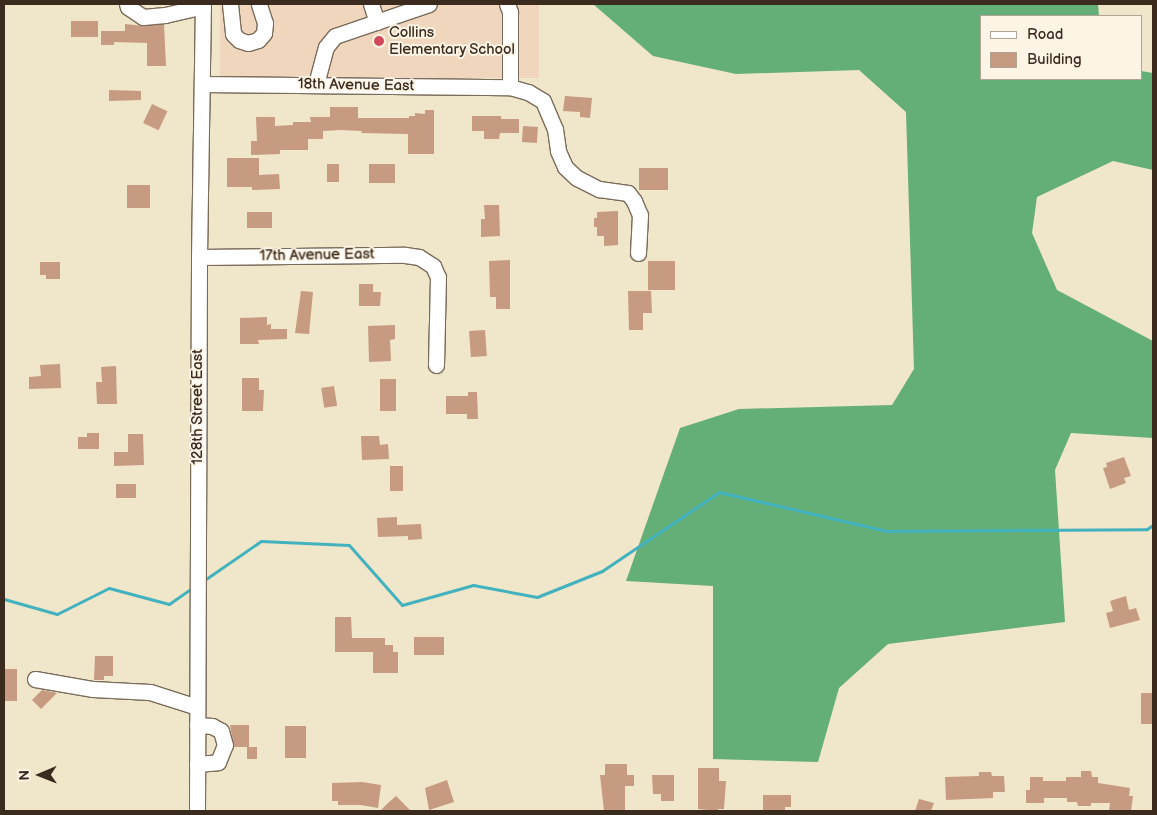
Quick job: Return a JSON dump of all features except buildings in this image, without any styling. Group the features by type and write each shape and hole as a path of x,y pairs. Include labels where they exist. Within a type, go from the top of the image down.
{"street":[{"path":"127,4 128,7 143,17 178,7 203,5"},
{"path":"230,4 233,34 239,40 248,43 258,40 264,33 265,23 259,4"},
{"path":"371,4 377,22"},
{"path":"316,84 323,54 330,40 429,4"},
{"path":"507,4 510,12 510,87"},
{"name":"128th Street East","path":"197,811 199,257 203,5"},
{"name":"18th Avenue East","path":"202,84 510,87 528,92 543,100 555,130 558,152 565,167 577,178 599,189 628,193 634,200 640,215 638,252"},
{"name":"17th Avenue East","path":"199,257 405,255 419,257 432,266 438,276 436,365"},
{"path":"35,679 93,689 150,692 197,707"},
{"path":"197,725 212,726 221,730 225,745 218,762 197,764"}],"shaded area":[{"name":"Collins Elementary School","path":"220,4 539,4 539,78 220,78"}],"green space":[{"path":"593,4 1098,4 1099,15 980,15 980,80 1142,80 1142,71 1153,73 1153,170 1113,161 1037,197 1032,233 1057,290 1153,341 1153,438 1071,433 1055,470 1065,622 888,644 839,688 818,762 713,759 713,586 626,581 680,428 739,409 892,405 914,369 906,112 859,70 736,74 653,56"}],"waterway":[{"path":"203,581 261,541 349,545 402,605 473,585 537,597 602,571 719,492 886,531 1147,529 1153,525"},
{"path":"4,599 57,614 109,588 169,604 193,587"}],"place":[{"name":"Collins Elementary School","path":"379,41"}]}
